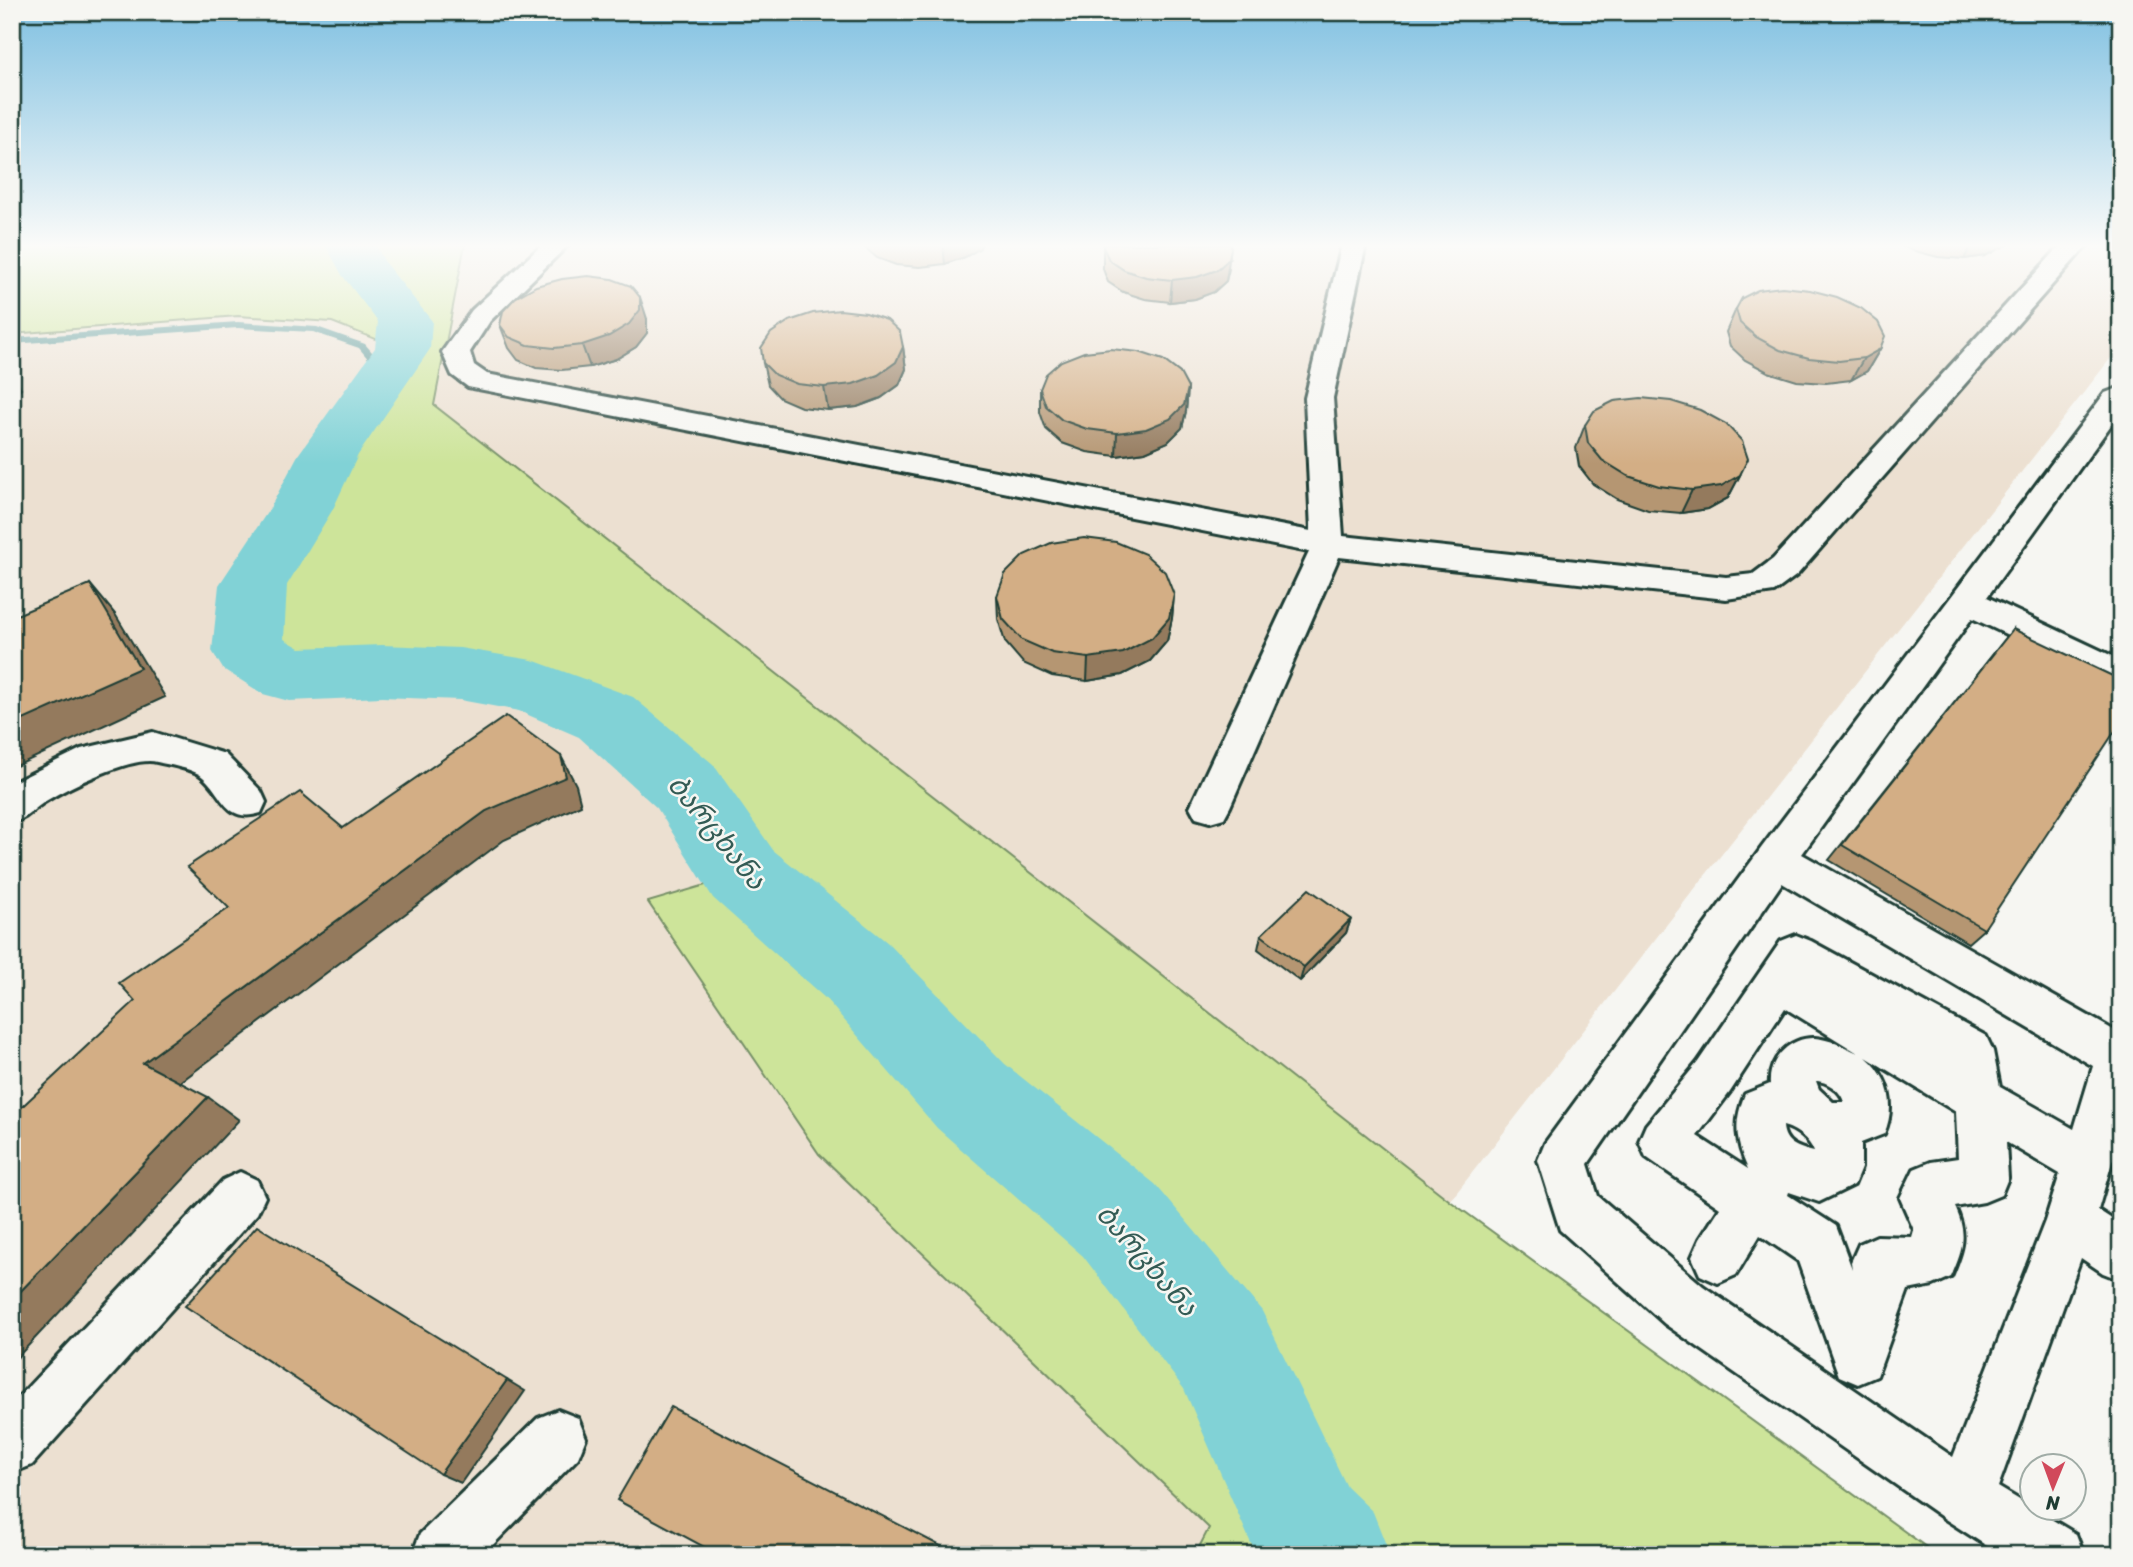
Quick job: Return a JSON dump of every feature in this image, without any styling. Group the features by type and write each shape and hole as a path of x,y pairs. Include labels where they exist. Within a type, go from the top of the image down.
{"lane":[{"path":"480,317 456,352 462,369 478,381 1328,545 1726,588 1762,584 1785,567 2010,317"},
{"path":"1210,807 1328,545 1319,398 1337,317"},
{"path":"2055,1555 1965,1499 1684,1305 1578,1212 1562,1160 1776,859 2107,410 2121,395"},
{"path":"1966,601 2121,675"},
{"path":"12,807 28,793 94,759 153,746 212,764 247,802"},
{"path":"1776,859 2120,1055 2070,1221 1965,1499"},
{"path":"1796,954 1865,992 1970,1051 1979,1100 1984,1178 1931,1186 1925,1198 1938,1229 1933,1259 1907,1264 1877,1262 1882,1292 1858,1357 1818,1244 1767,1184 1663,1142 1714,1077 1796,954"},
{"path":"1865,992 1915,997 1949,1009"},
{"path":"1771,994 1979,1100 2087,1163"},
{"path":"1718,1257 1767,1184 1819,1178 1838,1168 1840,1155 1837,1140 1816,1117"},
{"path":"12,1445 240,1197"},
{"path":"2070,1221 2121,1255"},
{"path":"441,1555 558,1438"}],"shaded area":[{"path":"224,317 256,317 332,322 402,349 328,455 301,509 382,671 460,674 532,687 606,717 685,786 743,874 648,902 819,1154 1210,1529 1195,1555 12,1555 12,334"},
{"path":"451,317 2121,317 2121,345 1450,1201 434,405"}],"green space":[{"path":"12,317 224,317 12,334"},
{"path":"256,317 451,317 434,405 1450,1201 1937,1555 1195,1555 1209,1528 819,1154 648,902 743,874 684,786 606,717 532,687 460,674 382,671 289,675 248,651 253,585 301,509 328,455 401,349 332,322"}],"building":[{"path":"502,317 634,317 629,324 609,336 582,345 554,348 528,345 509,337 500,325"},
{"path":"801,317 878,317 887,320 900,332 903,347 896,362 878,375 853,384 824,387 797,384 775,375 763,363 761,348 771,333"},
{"path":"1738,317 1872,317 1878,322 1885,336 1880,349 1864,358 1839,361 1809,358 1780,350 1756,337 1740,323"},
{"path":"1111,349 1139,352 1163,360 1180,373 1188,388 1184,405 1170,419 1146,429 1117,433 1087,429 1062,420 1046,406 1040,389 1046,374 1061,361 1084,352"},
{"path":"1641,398 1671,401 1700,410 1726,424 1742,441 1748,459 1740,475 1721,486 1692,490 1659,486 1628,476 1602,460 1588,443 1585,425 1594,411 1614,401"},
{"path":"1084,538 1116,542 1145,554 1165,572 1174,595 1169,618 1152,638 1123,653 1088,658 1052,653 1022,640 1003,619 997,596 1005,574 1024,555 1051,543"},
{"path":"90,584 140,668 12,725 12,617"},
{"path":"2013,629 2121,680 2121,722 1984,929 1842,845"},
{"path":"506,716 561,756 566,777 486,811 143,1063 208,1097 12,1300 12,1116 135,1001 119,983 229,908 187,867 300,792 343,828"},
{"path":"1309,889 1351,919 1304,967 1261,935"},
{"path":"257,1226 507,1380 440,1474 185,1306"},
{"path":"671,1407 958,1555 719,1555 617,1500"}],"waterway":[{"name":"ბარცხანა","path":"402,317 405,321 402,349 328,455 301,509 253,585 248,651 289,675 382,671 460,674 532,687 606,717 685,786 743,874 857,971 971,1096 1119,1220 1223,1350 1305,1529 1330,1555"},
{"path":"12,341 238,325 314,329 362,346 380,367 368,395"}]}
